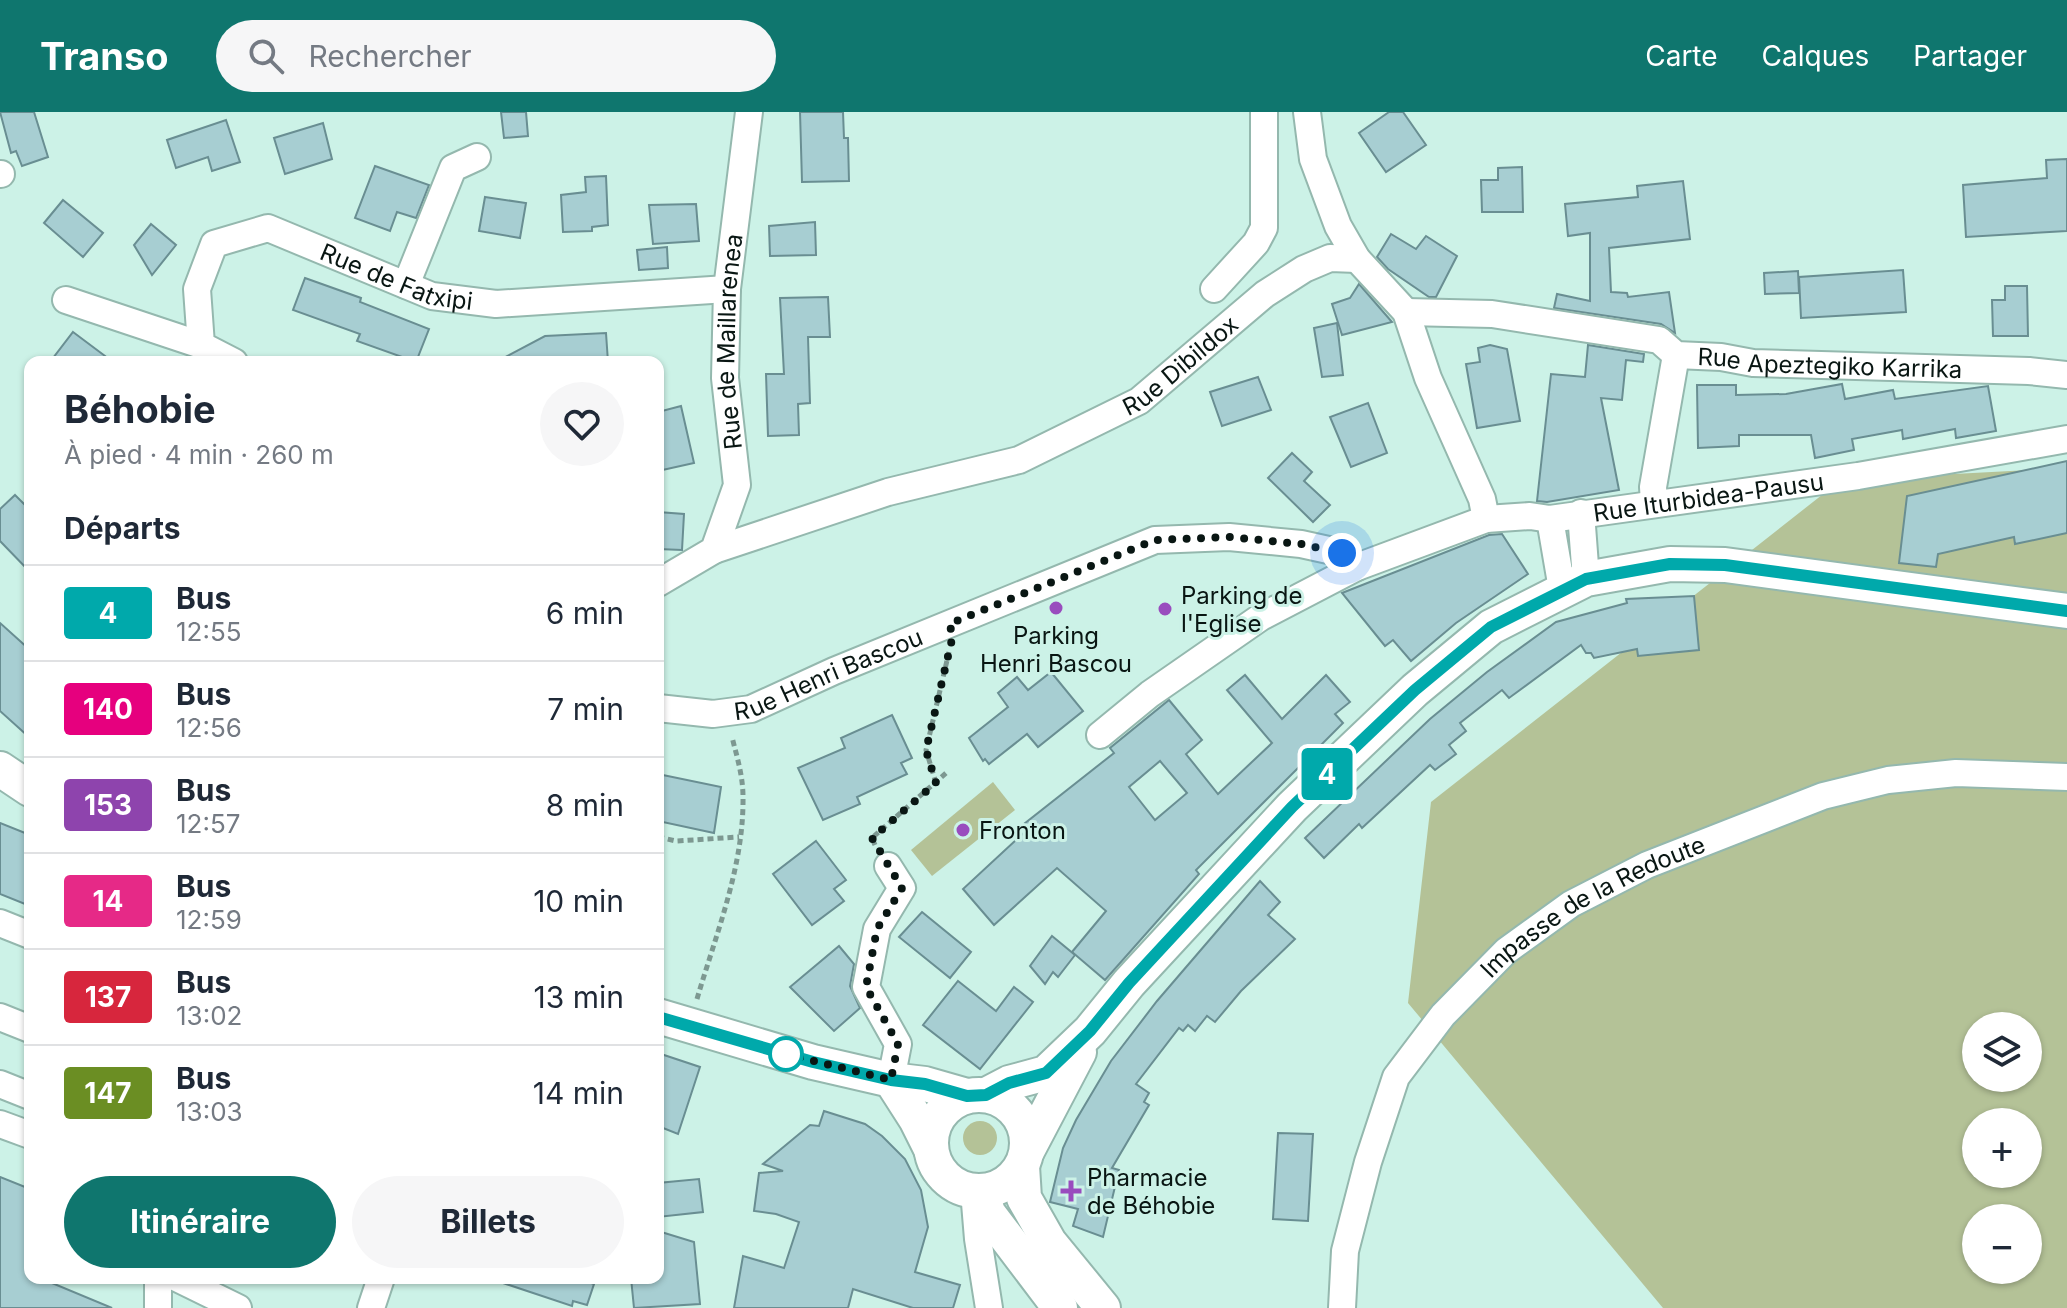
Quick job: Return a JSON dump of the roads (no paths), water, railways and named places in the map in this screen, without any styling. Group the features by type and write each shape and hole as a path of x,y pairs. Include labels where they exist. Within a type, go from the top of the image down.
{"main road":[{"path":"931,1149 935,1122 954,1102 1046,1073 1090,1031 1129,983 1292,807 1415,690 1491,627 1574,584 1670,564 1725,565 2067,611"},
{"path":"0,769 24,785"},
{"path":"664,1018 813,1062 1001,1100 1013,1108 1027,1136 1024,1198 1049,1242 1103,1308"},
{"path":"891,1080 916,1119 935,1164 944,1177 957,1186 978,1192 1004,1185 1025,1158 1090,1031"},
{"path":"978,1192 988,1213 1060,1308"}],"street":[{"name":"Rue de Maillarenea","path":"714,550 737,485 725,378 727,289 749,112"},
{"path":"1214,289 1256,243 1264,228 1264,112"},
{"path":"1307,112 1313,159 1338,226 1357,259 1406,312 1428,378 1484,509"},
{"path":"406,285 453,168 477,157"},
{"name":"Rue de Fatxipi","path":"201,345 197,289 214,244 268,228 432,296 496,304 727,289"},
{"name":"Rue Dibildox","path":"714,550 888,492 1019,460 1139,401 1265,294 1304,269 1330,258 1357,259"},
{"path":"66,300 201,345 222,356"},
{"name":"Rue Apeztegiko Karrika","path":"1406,312 1492,314 1659,340 1676,355 1721,357 1753,363 2029,371 2067,375"},
{"path":"1654,503 1653,487 1676,355"},
{"name":"Rue Iturbidea-Pausu","path":"1100,735 1150,694 1261,617 1357,567 1484,509 1550,519 1858,476 2067,439"},
{"path":"1574,584 1581,513"},
{"path":"1550,519 1574,584"},
{"name":"Rue Henri Bascou","path":"664,709 713,714 751,709 834,671 1155,540 1229,537 1301,544 1342,553 1357,567"},
{"path":"664,579 714,550"},
{"name":"Impasse de la Redoute","path":"1342,1308 1345,1251 1368,1162 1396,1077 1443,1015 1506,951 1571,904 1647,865 1823,796 1888,780 1956,773 2067,777"},
{"path":"888,866 902,888 877,929 866,987 898,1044 891,1080"},
{"path":"0,923 24,933"},
{"path":"0,1017 24,1027"},
{"path":"0,1084 24,1094"},
{"path":"0,1124 24,1133"},
{"path":"978,1192 978,1239 989,1308"},
{"path":"158,1284 158,1308"},
{"path":"189,1284 238,1308"},
{"path":"371,1308 379,1284"}],"place":[{"name":"Parking Henri Bascou","path":"1056,608"},
{"name":"Parking de l'Eglise","path":"1165,609"},
{"name":"Fronton","path":"963,830"},
{"name":"Pharmacie de Béhobie","path":"1071,1191"}]}
